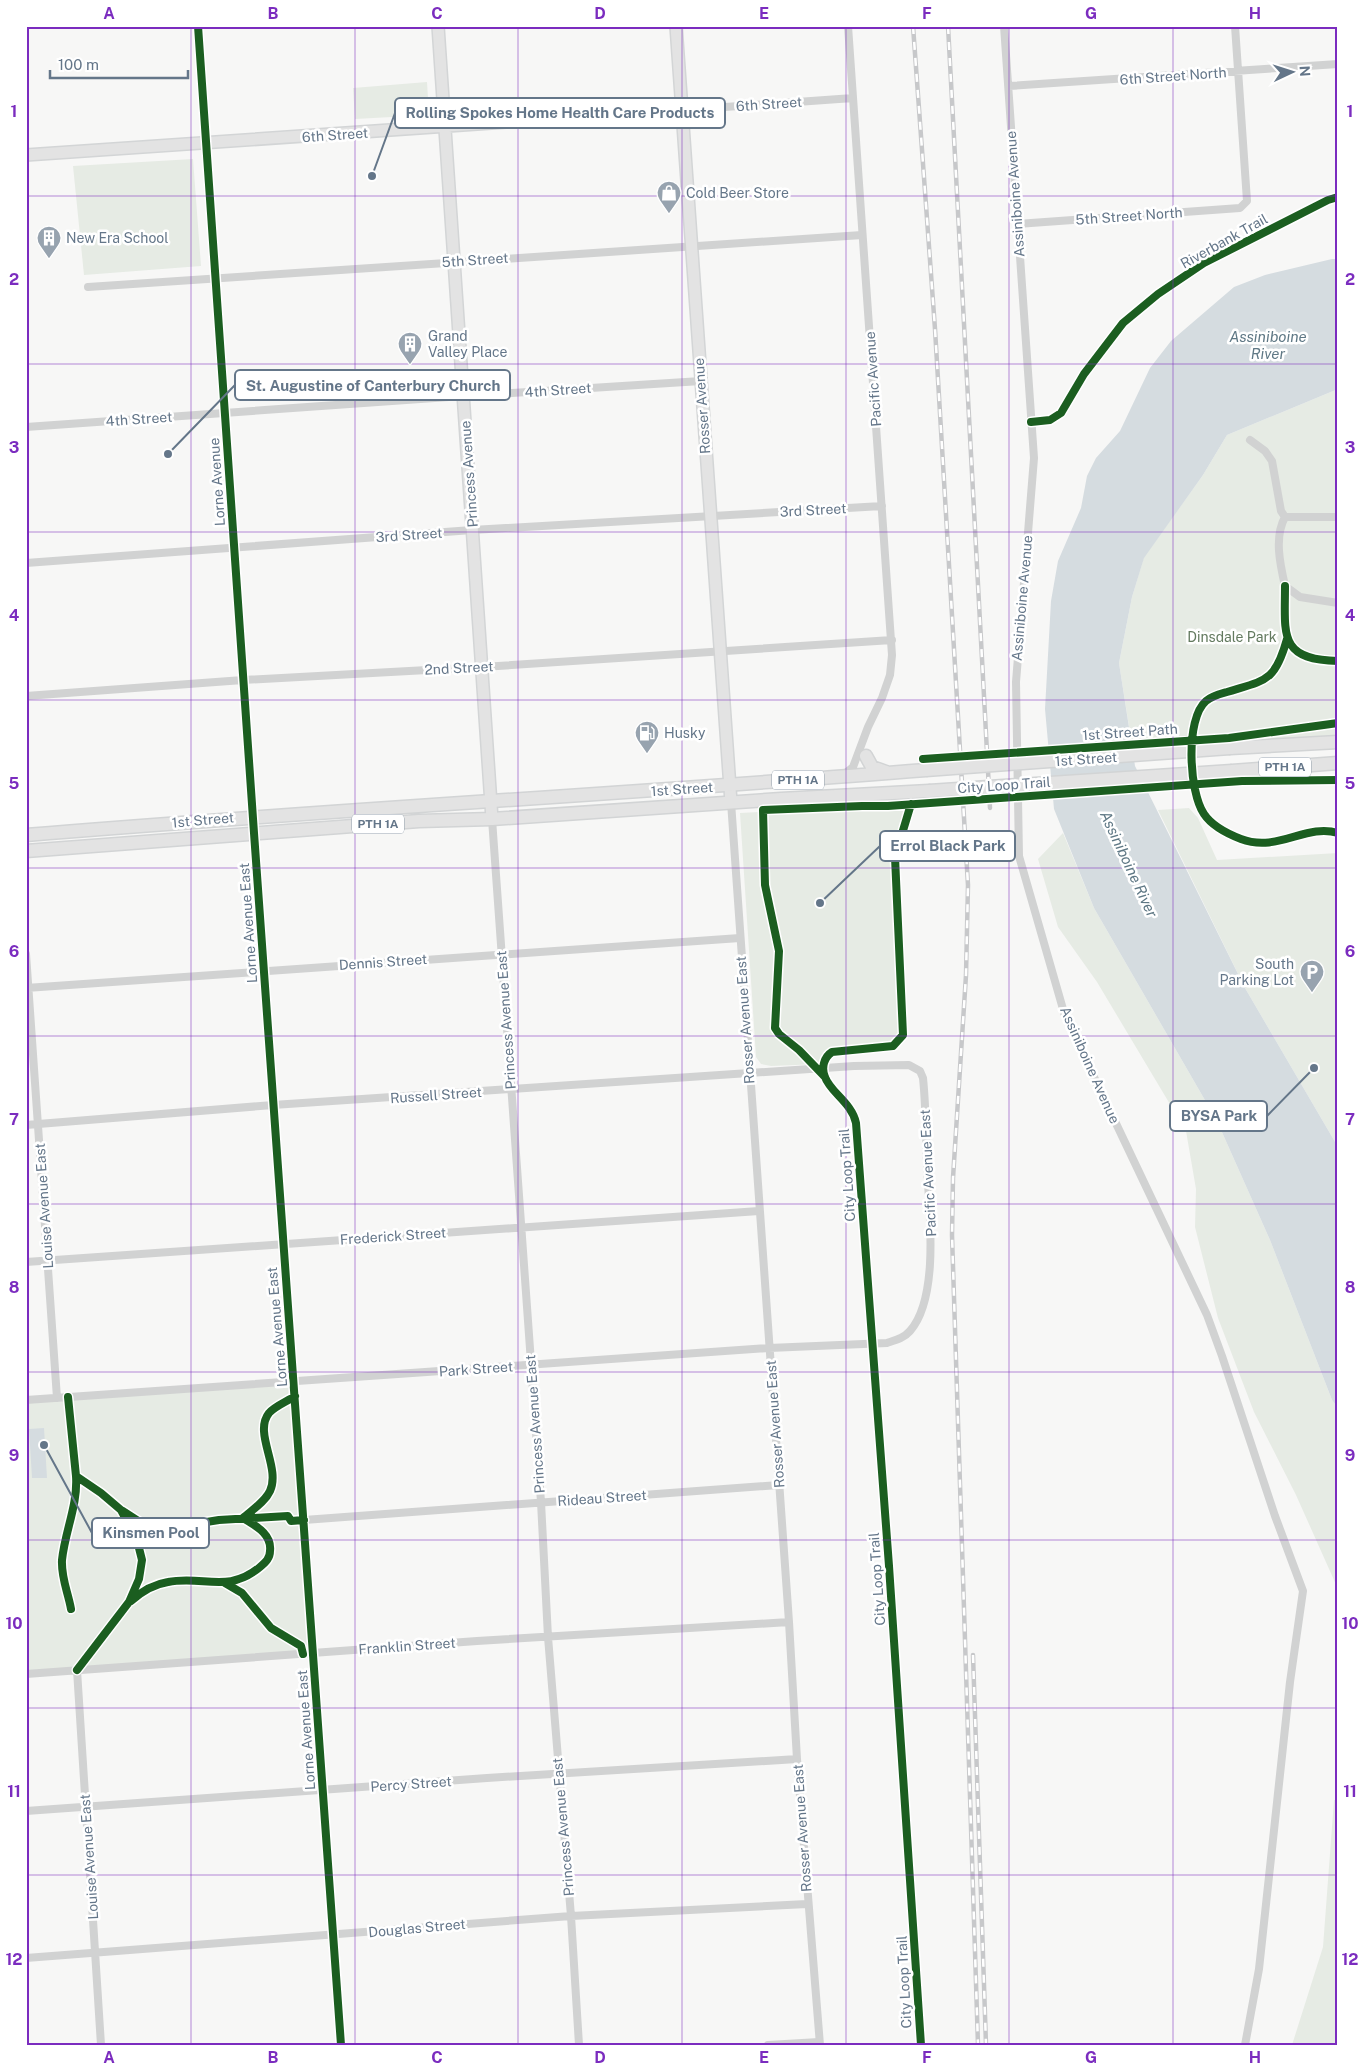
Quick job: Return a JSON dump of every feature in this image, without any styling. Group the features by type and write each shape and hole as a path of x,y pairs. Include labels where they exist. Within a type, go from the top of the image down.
{"main road":[{"name":"1st Street","path":"26,835 252,816 491,802 1230,748 1338,742"},
{"path":"866,756 872,767 894,772"},
{"name":"1st Street","path":"26,851 254,832 419,821 492,819 781,798 929,791 1338,763"},
{"path":"781,798 859,786 864,782 866,775"}],"street":[{"name":"Lorne Avenue","path":"198,26 252,816"},
{"name":"Princess Avenue","path":"438,26 491,802"},
{"name":"Rosser Avenue","path":"676,26 731,802"},
{"name":"Pacific Avenue","path":"835,777 848,773 853,767 888,681 892,655 848,26"},
{"name":"Assiniboine Avenue","path":"1004,26 1034,458 1016,682 1019,856 1065,1016 1206,1315 1222,1356 1275,1516 1303,1591 1290,1682 1259,1969 1245,2045"},
{"path":"1236,26 1239,72"},
{"name":"6th Street North","path":"1008,86 1338,64"},
{"name":"5th Street North","path":"1017,224 1240,208 1247,201 1239,72"},
{"name":"6th Street","path":"26,155 853,98"},
{"name":"5th Street","path":"88,286 862,235"},
{"name":"4th Street","path":"26,427 701,381"},
{"path":"1250,440 1265,451 1272,461 1280,511 1285,517"},
{"name":"3rd Street","path":"26,562 472,530 882,506"},
{"path":"1285,517 1338,517"},
{"path":"1285,517 1280,526 1280,560 1284,586 1300,597 1338,602"},
{"name":"2nd Street","path":"26,696 243,680 482,667 892,640"},
{"name":"Pacific Avenue","path":"866,775 868,727"},
{"name":"Princess Avenue East","path":"491,802 541,1502 548,1637 571,1916 579,2045"},
{"name":"Rosser Avenue East","path":"731,802 807,1904 819,2043"},
{"name":"Lorne Avenue East","path":"252,816 341,2045"},
{"name":"Dennis Street","path":"28,988 740,938"},
{"name":"Louise Avenue East","path":"26,954 57,1398"},
{"name":"Russell Street","path":"26,1125 273,1105 902,1064 913,1066 920,1071 924,1084"},
{"name":"Pacific Avenue East","path":"924,1084 931,1262"},
{"name":"Frederick Street","path":"26,1262 759,1211"},
{"name":"Park Street","path":"26,1400 769,1348 872,1344 897,1340 910,1330 918,1318 928,1287 931,1262"},
{"name":"Rideau Street","path":"304,1520 779,1485"},
{"name":"Franklin Street","path":"26,1674 789,1622"},
{"name":"Louise Avenue East","path":"77,1670 100,2045"},
{"name":"Percy Street","path":"26,1811 797,1759"},
{"name":"Douglas Street","path":"26,1958 571,1916 807,1904"},
{"path":"768,2045 819,2043"}],"green space":[{"path":"427,82 429,115 355,119 353,88"},
{"path":"193,159 201,266 84,275 73,166"},
{"name":"Dinsdale Park","path":"1338,389 1338,739 1133,752 1119,663 1132,597 1144,557 1203,475 1227,435"},
{"path":"864,806 900,807 906,812 893,853 901,1027 897,1039 890,1043 831,1050 824,1056 820,1064 771,1066 761,1064 756,1057 740,813"},
{"path":"1189,808 1198,818 1217,860 1338,853 1338,1147 1245,988 1158,810"},
{"path":"1063,833 1094,908 1217,1121 1270,1240 1332,1400 1338,1408 1338,1589 1296,1495 1254,1412 1218,1318 1195,1227 1196,1189 1186,1131 1097,982 1058,927 1038,859"},
{"path":"294,1382 313,1654 26,1674 26,1400"},
{"path":"1334,1800 1338,1800 1338,2045 1292,2045 1323,1947"}],"water":[{"name":"Assiniboine River","path":"1338,259 1338,389 1227,435 1203,475 1144,558 1132,597 1119,663 1135,766 1245,988 1338,1147 1338,1408 1332,1400 1270,1240 1217,1121 1094,908 1054,809 1045,709 1051,601 1058,561 1081,508 1087,476 1096,458 1120,431 1150,368 1171,341 1234,287 1265,275"},
{"path":"44,1428 47,1478 32,1478 29,1429"}],"railway":[{"path":"913,26 935,329 968,885 966,975 953,1178 952,1235 978,2045"},
{"path":"948,26 990,808"},
{"path":"973,1655 986,2045"}],"cycle path":[{"path":"198,26 341,2045"},
{"name":"Riverbank Trail","path":"1031,422 1050,420 1061,413 1084,374 1123,323 1158,294 1204,263 1328,200 1338,197"},
{"path":"1285,586 1285,618 1289,641 1304,656 1338,661"},
{"path":"1287,639 1278,664 1267,677 1251,685 1213,696 1199,710 1192,739 1195,790 1199,804 1207,818 1221,829 1241,839 1267,843 1315,832 1338,833"},
{"name":"1st Street Path","path":"923,759 1229,738 1338,723"},
{"name":"City Loop Trail","path":"825,1077 775,1028 779,951 765,885 763,810 888,806 1242,781 1338,780"},
{"name":"City Loop Trail","path":"911,804 895,857 903,1035 893,1046 832,1052 825,1060 823,1070 831,1088 850,1109 856,1123 889,1566 921,2045"},
{"path":"243,1518 258,1506 270,1491 272,1471 265,1440 265,1421 272,1410 295,1396"},
{"path":"68,1397 76,1476 101,1493 121,1510 137,1540 142,1560 139,1579 129,1602 77,1670"},
{"path":"71,1609 62,1560 75,1497 76,1476"},
{"path":"123,1511 140,1522 163,1529 219,1520 288,1516 291,1521 304,1520"},
{"path":"131,1601 148,1589 163,1583 181,1580 226,1582 237,1580 260,1567 269,1556 270,1545 266,1535 243,1518"},
{"path":"225,1583 242,1593 271,1628 301,1646 303,1654"}],"place":[{"name":"Rolling Spokes Home Health Care Products","path":"372,176"},
{"name":"Cold Beer Store","path":"669,214"},
{"name":"New Era School","path":"49,259"},
{"name":"Grand Valley Place","path":"410,365"},
{"name":"St. Augustine of Canterbury Church","path":"168,454"},
{"name":"Husky","path":"647,754"},
{"name":"Errol Black Park","path":"820,903"},
{"name":"South Parking Lot","path":"1312,993"},
{"name":"BYSA Park","path":"1314,1068"},
{"name":"Kinsmen Pool","path":"44,1445"}]}
